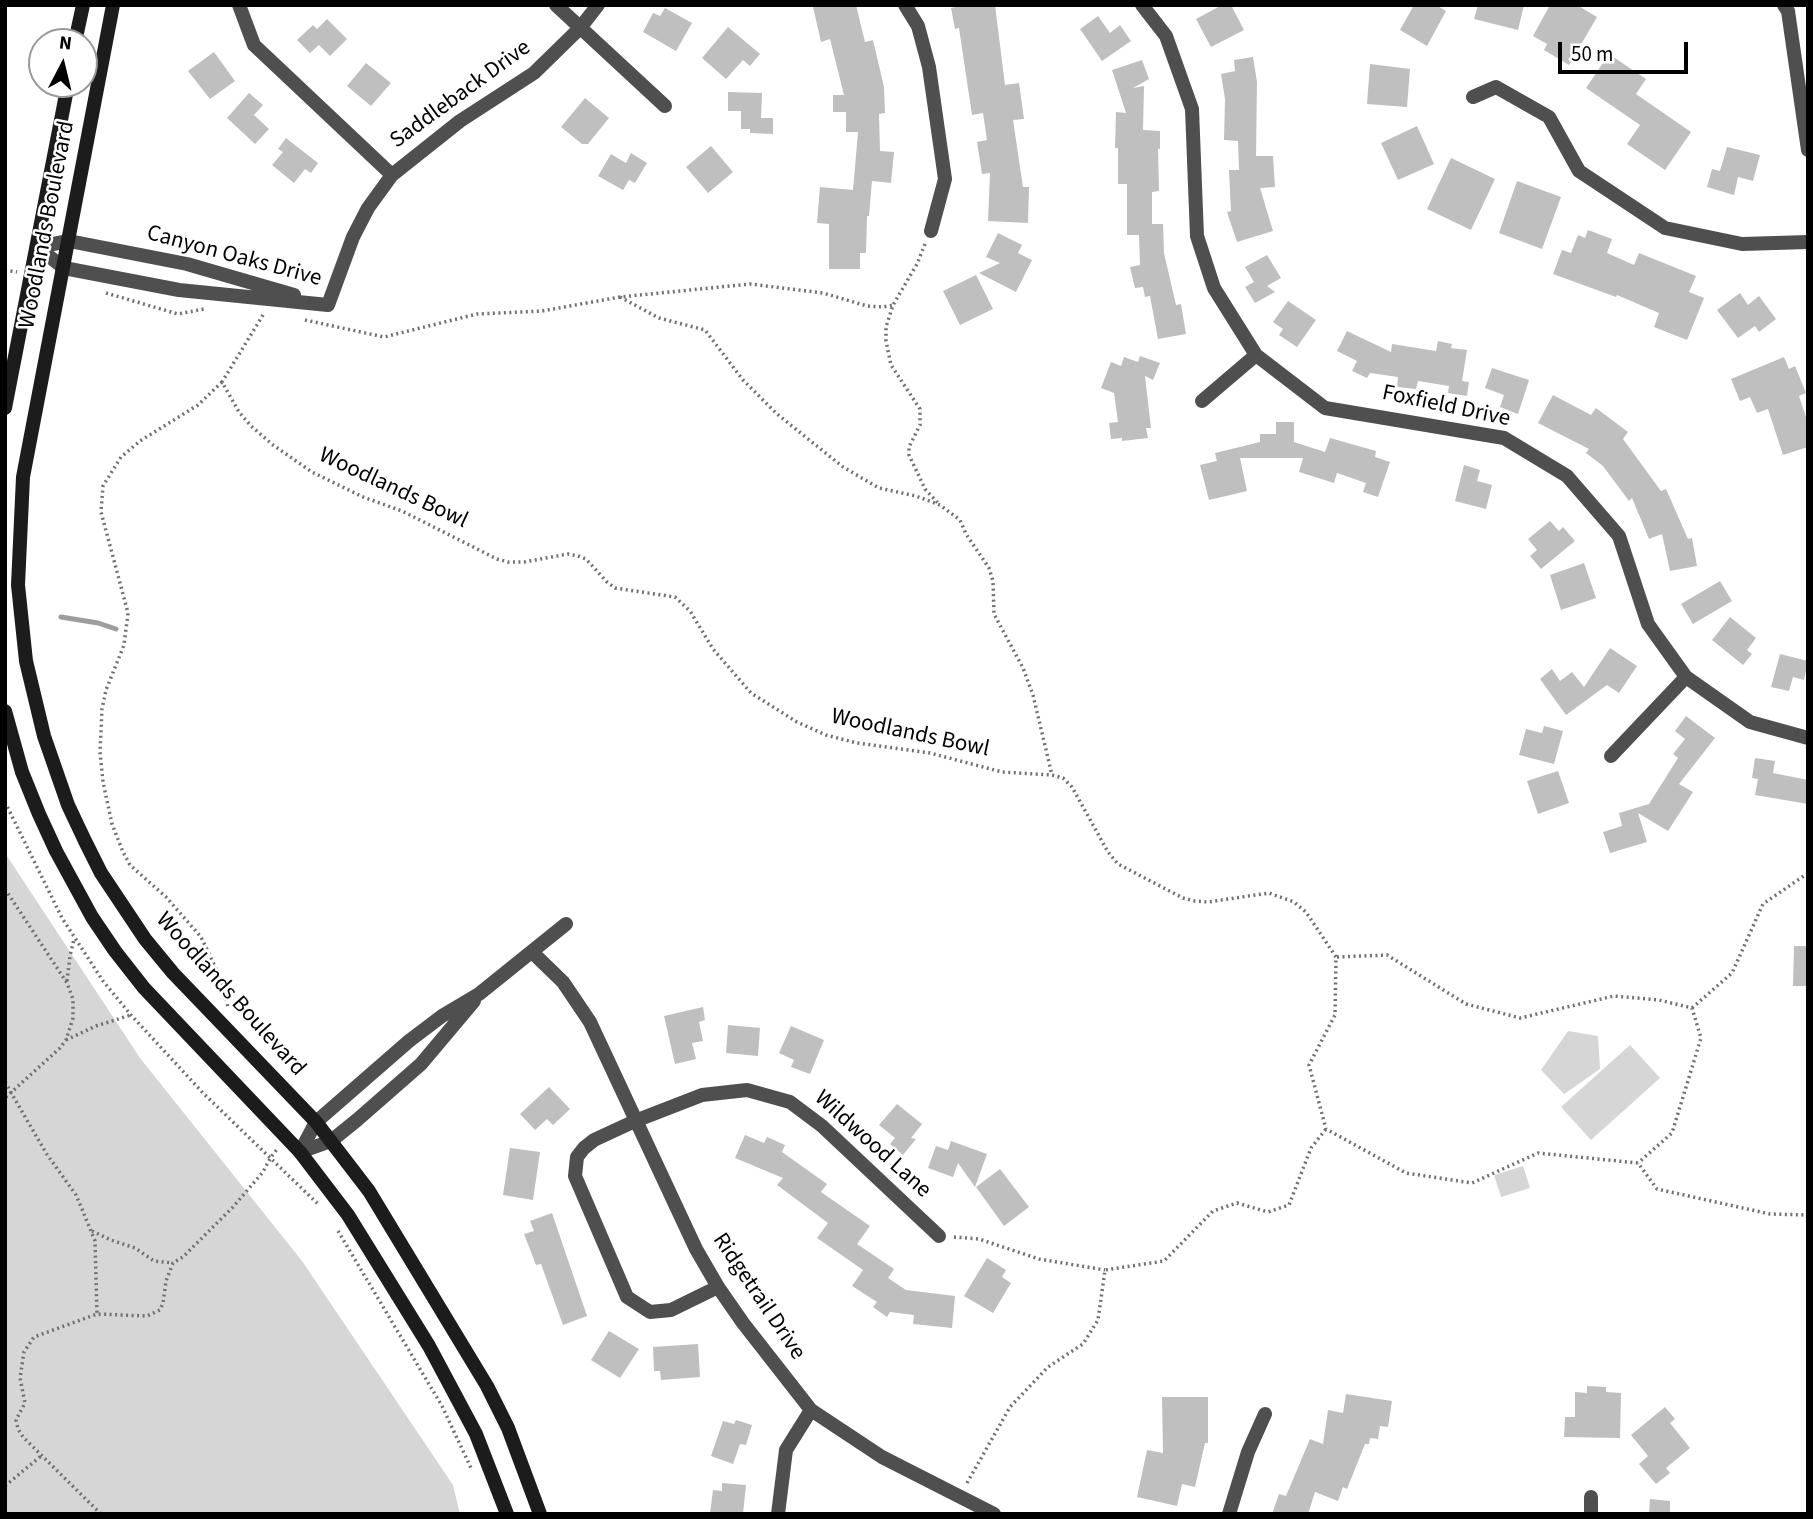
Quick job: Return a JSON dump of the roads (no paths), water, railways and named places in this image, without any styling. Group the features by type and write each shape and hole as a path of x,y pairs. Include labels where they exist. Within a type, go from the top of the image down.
{"street":[{"path":"78,28 82,5"},
{"name":"Woodlands Boulevard","path":"113,5 23,477 18,585 26,661 44,736 68,805 85,841 102,873 145,939 173,973 316,1122 369,1191 487,1386 508,1429 540,1514"},
{"path":"239,5 254,45 392,175"},
{"path":"556,5 665,106"},
{"name":"Saddleback Drive","path":"328,306 353,237 368,208 392,175 460,121 534,74 580,28 598,5"},
{"path":"905,5 918,26 929,67 945,179 931,231"},
{"name":"Foxfield Drive","path":"1142,5 1166,36 1192,109 1197,236 1214,288 1256,355 1325,408 1504,438 1567,476 1619,536 1648,624 1686,677 1750,722 1808,738"},
{"path":"1784,5 1788,11 1808,150"},
{"path":"1473,97 1496,87 1549,117 1579,171 1665,228 1742,244 1808,242"},
{"name":"Woodlands Boulevard","path":"5,408 65,98"},
{"name":"Canyon Oaks Drive","path":"37,247 69,241 187,264 328,306"},
{"name":"Canyon Oaks Drive","path":"37,247 64,268 179,290 328,306"},
{"path":"1202,401 1256,355"},
{"path":"1611,756 1686,677"},
{"path":"5,711 22,772 39,814 73,883 115,951 144,988 300,1152 348,1215 429,1346 476,1434 507,1514"},
{"path":"300,1152 316,1122 409,1041 442,1016 479,994 566,924"},
{"name":"Ridgetrail Drive","path":"532,952 563,982 584,1011 696,1250 718,1287 811,1410 882,1457 994,1514"},
{"path":"300,1152 331,1141 421,1064 479,994"},
{"name":"Wildwood Lane","path":"718,1287 671,1310 650,1312 627,1297 578,1186 574,1166 584,1148 594,1140 635,1121 702,1095 747,1090 790,1102 822,1126 939,1236"},
{"path":"778,1514 786,1450 811,1410"},
{"path":"1229,1514 1248,1452 1265,1414"},
{"path":"1591,1497 1591,1514"}],"waterway":[{"path":"61,617 116,629"}]}
